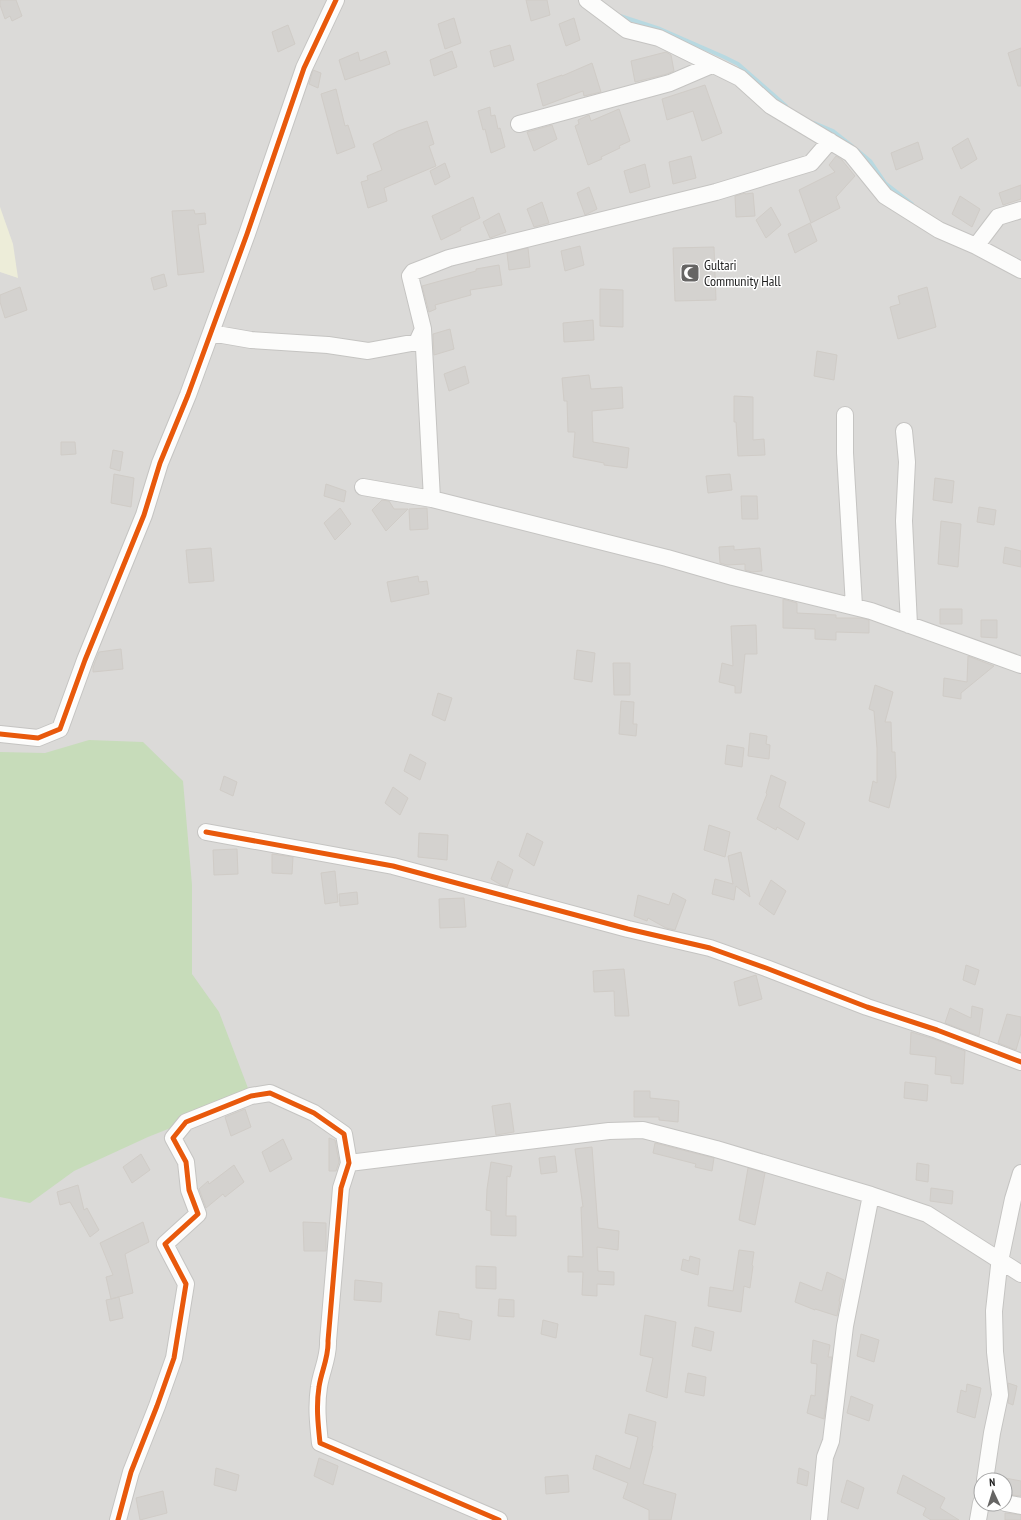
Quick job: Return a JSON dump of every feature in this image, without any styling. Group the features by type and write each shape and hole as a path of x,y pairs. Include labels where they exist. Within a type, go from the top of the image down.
{"street":[{"path":"0,734 38,738 60,729 85,660 144,515 160,463 188,395 211,333 304,68 336,0"},
{"path":"587,0 628,30 659,38 740,78 771,106 851,154 886,196 939,230 976,246 1021,270"},
{"path":"519,124 670,83 712,65"},
{"path":"432,499 423,328 410,276 413,272 463,255 716,192 811,164 830,142"},
{"path":"976,246 998,218 1021,210"},
{"path":"211,333 251,340 328,345 368,351 417,342 423,328"},
{"path":"845,415 844,452 854,606"},
{"path":"904,431 907,462 904,521 909,625"},
{"path":"363,487 432,499 667,558 733,578 854,606 1021,665"},
{"path":"206,832 393,866 621,928 710,948 867,1007 937,1030 1021,1062"},
{"path":"118,1520 131,1472 174,1358 186,1284 165,1244 198,1214 189,1190 186,1162 173,1138 186,1122 251,1096 270,1093 314,1113 344,1134 349,1163 341,1188 328,1349 319,1386 317,1416 320,1443 499,1520"},
{"path":"349,1163 609,1131 643,1130 716,1149 871,1195 927,1214 1021,1274"},
{"path":"986,1472 1000,1395 995,1352 994,1311 1000,1261 1013,1199 1021,1173"},
{"path":"818,1520 825,1457 831,1441 845,1326 871,1195"}],"shaded area":[{"path":"0,0 1021,0 1021,1520 0,1520"}],"green space":[{"path":"0,207 13,244 18,278 0,272"},
{"path":"89,740 143,742 183,781 192,885 192,974 219,1012 251,1096 148,1137 74,1171 30,1203 0,1197 0,752 45,753"}],"building":[{"path":"0,0 16,0 22,16 12,21 10,16 5,19 0,5"},
{"path":"526,0 547,0 550,15 531,21"},
{"path":"454,18 461,43 445,49 438,24"},
{"path":"574,18 580,40 566,46 559,24"},
{"path":"288,25 295,44 278,52 272,32"},
{"path":"510,45 514,60 494,67 490,51"},
{"path":"1021,48 1021,86 1018,86 1008,53"},
{"path":"386,51 390,64 345,80 339,60 358,52 360,61"},
{"path":"452,51 457,67 434,76 430,60"},
{"path":"666,52 671,55 674,71 635,82 631,61"},
{"path":"592,63 601,92 584,96 583,91 543,106 537,84 562,76"},
{"path":"313,70 321,73 318,88 309,84"},
{"path":"705,85 722,133 702,141 693,111 667,120 662,99"},
{"path":"336,89 345,126 348,125 355,147 337,154 321,94"},
{"path":"490,107 491,116 495,115 498,129 500,128 505,147 491,153 485,129 483,130 478,111"},
{"path":"619,109 630,141 619,146 620,148 601,157 602,159 588,165 575,126 579,124 578,120 589,115 591,121"},
{"path":"427,121 434,144 429,146 436,166 384,188 387,201 368,208 361,182 368,180 367,176 382,170 373,144 398,131"},
{"path":"552,125 557,139 534,151 527,132"},
{"path":"968,138 977,159 961,169 952,148"},
{"path":"918,142 923,159 896,170 891,153"},
{"path":"691,156 696,178 673,184 669,162"},
{"path":"836,156 842,160 855,176 836,197 840,208 811,223 799,190 835,172 829,165"},
{"path":"445,163 450,177 435,185 430,171"},
{"path":"645,164 650,187 630,193 624,171"},
{"path":"1021,185 1021,199 1003,205 999,193"},
{"path":"589,187 597,209 585,215 577,193"},
{"path":"745,193 753,193 755,216 736,217 735,196"},
{"path":"960,196 980,209 972,227 952,214"},
{"path":"473,197 480,218 441,240 432,216"},
{"path":"542,202 549,223 534,227 527,209"},
{"path":"771,207 781,225 766,238 756,220"},
{"path":"194,210 195,214 205,213 206,224 198,225 204,272 178,275 172,211"},
{"path":"499,213 506,232 490,238 483,222"},
{"path":"810,223 817,241 795,253 788,234"},
{"path":"580,246 584,265 565,271 561,251"},
{"path":"714,247 716,300 675,301 673,248"},
{"path":"528,248 530,267 509,270 507,253"},
{"path":"499,265 502,285 470,290 471,295 435,305 436,309 429,312 422,286 476,271 476,269"},
{"path":"164,274 167,286 154,290 151,278"},
{"path":"20,287 27,310 5,318 0,302 0,295"},
{"path":"927,287 936,327 898,339 890,307 900,304 898,296"},
{"path":"600,289 623,290 623,327 600,326"},
{"path":"593,320 594,340 564,342 563,323"},
{"path":"450,329 454,349 434,355 433,334"},
{"path":"817,351 837,355 834,380 814,376"},
{"path":"465,366 469,383 449,391 444,374"},
{"path":"589,375 591,389 622,387 623,408 592,411 593,442 629,448 627,468 604,465 604,463 573,457 575,432 568,432 567,401 564,401 562,378"},
{"path":"734,396 753,397 753,440 764,439 765,455 738,456 736,422 734,422"},
{"path":"61,442 75,442 76,454 61,455"},
{"path":"113,450 123,452 120,471 110,468"},
{"path":"114,474 134,478 131,507 111,503"},
{"path":"730,474 732,490 708,493 706,476"},
{"path":"935,478 954,481 952,503 933,500"},
{"path":"326,484 346,491 344,502 324,496"},
{"path":"741,496 757,496 758,519 742,519"},
{"path":"382,500 389,501 394,509 408,509 386,531 372,510"},
{"path":"979,507 996,510 994,525 977,522"},
{"path":"340,508 351,524 335,540 324,523"},
{"path":"427,508 428,529 410,530 409,509"},
{"path":"941,521 961,524 958,567 938,564"},
{"path":"734,546 734,550 760,548 762,571 752,572 745,570 745,564 727,565 720,563 719,547"},
{"path":"1005,547 1021,551 1021,567 1003,563"},
{"path":"211,548 214,581 189,583 186,550"},
{"path":"418,576 419,582 427,581 429,594 391,602 387,582"},
{"path":"783,599 797,603 797,613 836,615 836,618 861,618 869,620 869,633 836,632 836,640 815,639 815,629 783,628"},
{"path":"940,609 962,609 962,624 940,624"},
{"path":"981,620 997,620 997,638 981,637"},
{"path":"756,625 757,654 745,654 741,693 735,693 735,686 719,682 722,663 733,666 731,626"},
{"path":"121,649 123,669 93,672 93,667 99,652"},
{"path":"577,650 595,653 592,682 574,679"},
{"path":"968,656 994,666 961,693 961,699 943,696 944,678 967,682"},
{"path":"613,663 630,663 630,695 614,695"},
{"path":"875,685 893,692 885,722 891,722 892,752 895,752 896,777 889,808 869,801 873,781 877,783 877,748 874,711 869,709"},
{"path":"438,693 452,698 445,721 432,715"},
{"path":"621,701 634,702 633,724 637,724 636,736 619,734"},
{"path":"750,733 767,736 766,744 770,745 769,759 748,756"},
{"path":"727,745 744,748 742,767 725,764"},
{"path":"410,754 426,763 420,780 404,771"},
{"path":"771,775 786,782 779,807 805,823 798,840 777,827 776,830 757,819 767,794"},
{"path":"224,776 237,782 233,796 220,790"},
{"path":"393,787 408,798 400,815 385,803"},
{"path":"709,825 730,832 725,857 704,850"},
{"path":"419,833 448,835 447,860 418,857"},
{"path":"527,833 543,842 534,866 519,856"},
{"path":"237,849 238,874 214,875 213,850"},
{"path":"741,852 750,897 736,886 734,900 712,894 715,879 733,884 728,856"},
{"path":"272,854 293,857 292,874 272,873"},
{"path":"498,861 513,870 507,887 491,879"},
{"path":"335,871 338,902 325,904 321,873"},
{"path":"771,880 786,891 774,915 759,904"},
{"path":"357,892 358,904 340,906 339,894"},
{"path":"673,893 686,900 675,930 666,928 648,918 647,921 634,916 638,895 669,905"},
{"path":"464,898 466,927 440,928 439,899"},
{"path":"966,965 979,970 975,985 963,980"},
{"path":"624,969 629,1016 615,1016 614,991 594,992 593,971"},
{"path":"756,975 762,999 739,1006 734,982"},
{"path":"972,1006 983,1009 979,1036 945,1023 950,1008 971,1018"},
{"path":"1007,1014 1021,1017 1021,1033 1016,1050 998,1043"},
{"path":"911,1032 965,1051 963,1084 951,1083 951,1076 935,1074 936,1057 910,1054"},
{"path":"905,1082 928,1085 927,1101 904,1098"},
{"path":"634,1091 650,1091 650,1098 679,1101 678,1122 659,1120 659,1117 634,1117"},
{"path":"510,1103 514,1132 496,1135 492,1106"},
{"path":"245,1109 251,1127 231,1136 225,1117"},
{"path":"329,1138 335,1140 339,1162 336,1171 329,1171"},
{"path":"283,1139 292,1159 270,1172 262,1152"},
{"path":"655,1143 714,1158 712,1171 695,1167 696,1164 653,1153"},
{"path":"592,1147 598,1228 619,1231 618,1250 597,1247 598,1271 614,1272 614,1285 597,1284 597,1296 582,1295 583,1272 568,1272 568,1256 583,1257 581,1207 583,1207 575,1149"},
{"path":"141,1154 150,1170 132,1183 123,1167"},
{"path":"555,1156 557,1172 541,1174 539,1158"},
{"path":"491,1162 512,1166 510,1177 507,1176 506,1216 516,1216 516,1236 491,1235 491,1211 486,1210"},
{"path":"917,1163 929,1165 928,1182 916,1180"},
{"path":"234,1165 244,1182 225,1197 223,1194 206,1208 199,1189 208,1181 209,1184"},
{"path":"748,1168 765,1173 755,1225 739,1220"},
{"path":"78,1185 84,1210 87,1208 99,1230 90,1237 70,1202 60,1205 57,1192"},
{"path":"931,1188 953,1191 952,1204 930,1201"},
{"path":"143,1222 149,1242 125,1254 133,1293 111,1299 106,1277 113,1275 100,1243"},
{"path":"303,1222 326,1223 326,1251 304,1251"},
{"path":"739,1250 754,1252 750,1288 744,1286 741,1312 708,1306 710,1287 733,1291"},
{"path":"690,1256 700,1259 698,1275 681,1270 683,1259 689,1261"},
{"path":"476,1266 496,1267 496,1289 476,1288"},
{"path":"827,1272 844,1280 837,1316 815,1310 795,1302 800,1282 822,1291"},
{"path":"355,1280 382,1283 381,1302 354,1300"},
{"path":"119,1297 123,1318 110,1321 106,1300"},
{"path":"499,1299 514,1300 514,1317 498,1316"},
{"path":"439,1311 459,1314 459,1318 472,1321 470,1340 436,1335"},
{"path":"645,1315 676,1322 667,1398 646,1391 653,1358 640,1355"},
{"path":"543,1320 558,1324 556,1338 541,1334"},
{"path":"695,1327 714,1332 711,1351 692,1346"},
{"path":"861,1334 879,1340 874,1362 857,1356"},
{"path":"813,1340 830,1345 828,1357 832,1357 824,1419 807,1413 811,1395 815,1396 817,1364 811,1363"},
{"path":"688,1373 706,1377 704,1396 685,1392"},
{"path":"1008,1383 1017,1386 1013,1405 1008,1403"},
{"path":"967,1384 981,1388 975,1418 957,1412 961,1390 966,1392"},
{"path":"851,1396 873,1405 869,1421 847,1413"},
{"path":"629,1414 656,1422 653,1446 643,1484 676,1494 671,1520 649,1520 649,1510 623,1498 628,1483 593,1469 596,1455 630,1469 638,1437 625,1433"},
{"path":"319,1458 338,1466 333,1485 314,1476"},
{"path":"216,1468 239,1475 236,1491 214,1485"},
{"path":"799,1468 809,1472 807,1486 797,1483"},
{"path":"568,1475 569,1492 546,1494 545,1477"},
{"path":"903,1475 945,1498 940,1508 959,1520 931,1520 923,1515 926,1508 897,1493"},
{"path":"847,1480 864,1488 858,1509 841,1502"},
{"path":"1013,1480 1021,1481 1021,1496 1013,1495"},
{"path":"163,1491 167,1513 140,1520 136,1498"},
{"path":"1005,1513 1021,1515 1021,1520 1005,1520"}],"waterway":[{"path":"620,16 660,29 738,64 786,106"},
{"path":"814,123 833,131 852,146"},
{"path":"857,150 870,161 885,183 912,204"}],"cycle path":[{"path":"0,734 38,738 60,729 85,660 144,515 160,463 188,395 247,234 304,68 336,0"},
{"path":"206,832 393,866 628,929 710,948 867,1007 937,1030 1021,1062"},
{"path":"118,1520 131,1472 174,1358 186,1284 165,1244 198,1214 189,1190 186,1162 173,1138 186,1122 251,1096 270,1093 314,1113 344,1134 349,1163 341,1188 328,1347 318,1394 320,1443 499,1520"}],"place":[{"name":"Gultari Community Hall","path":"690,273"}]}
